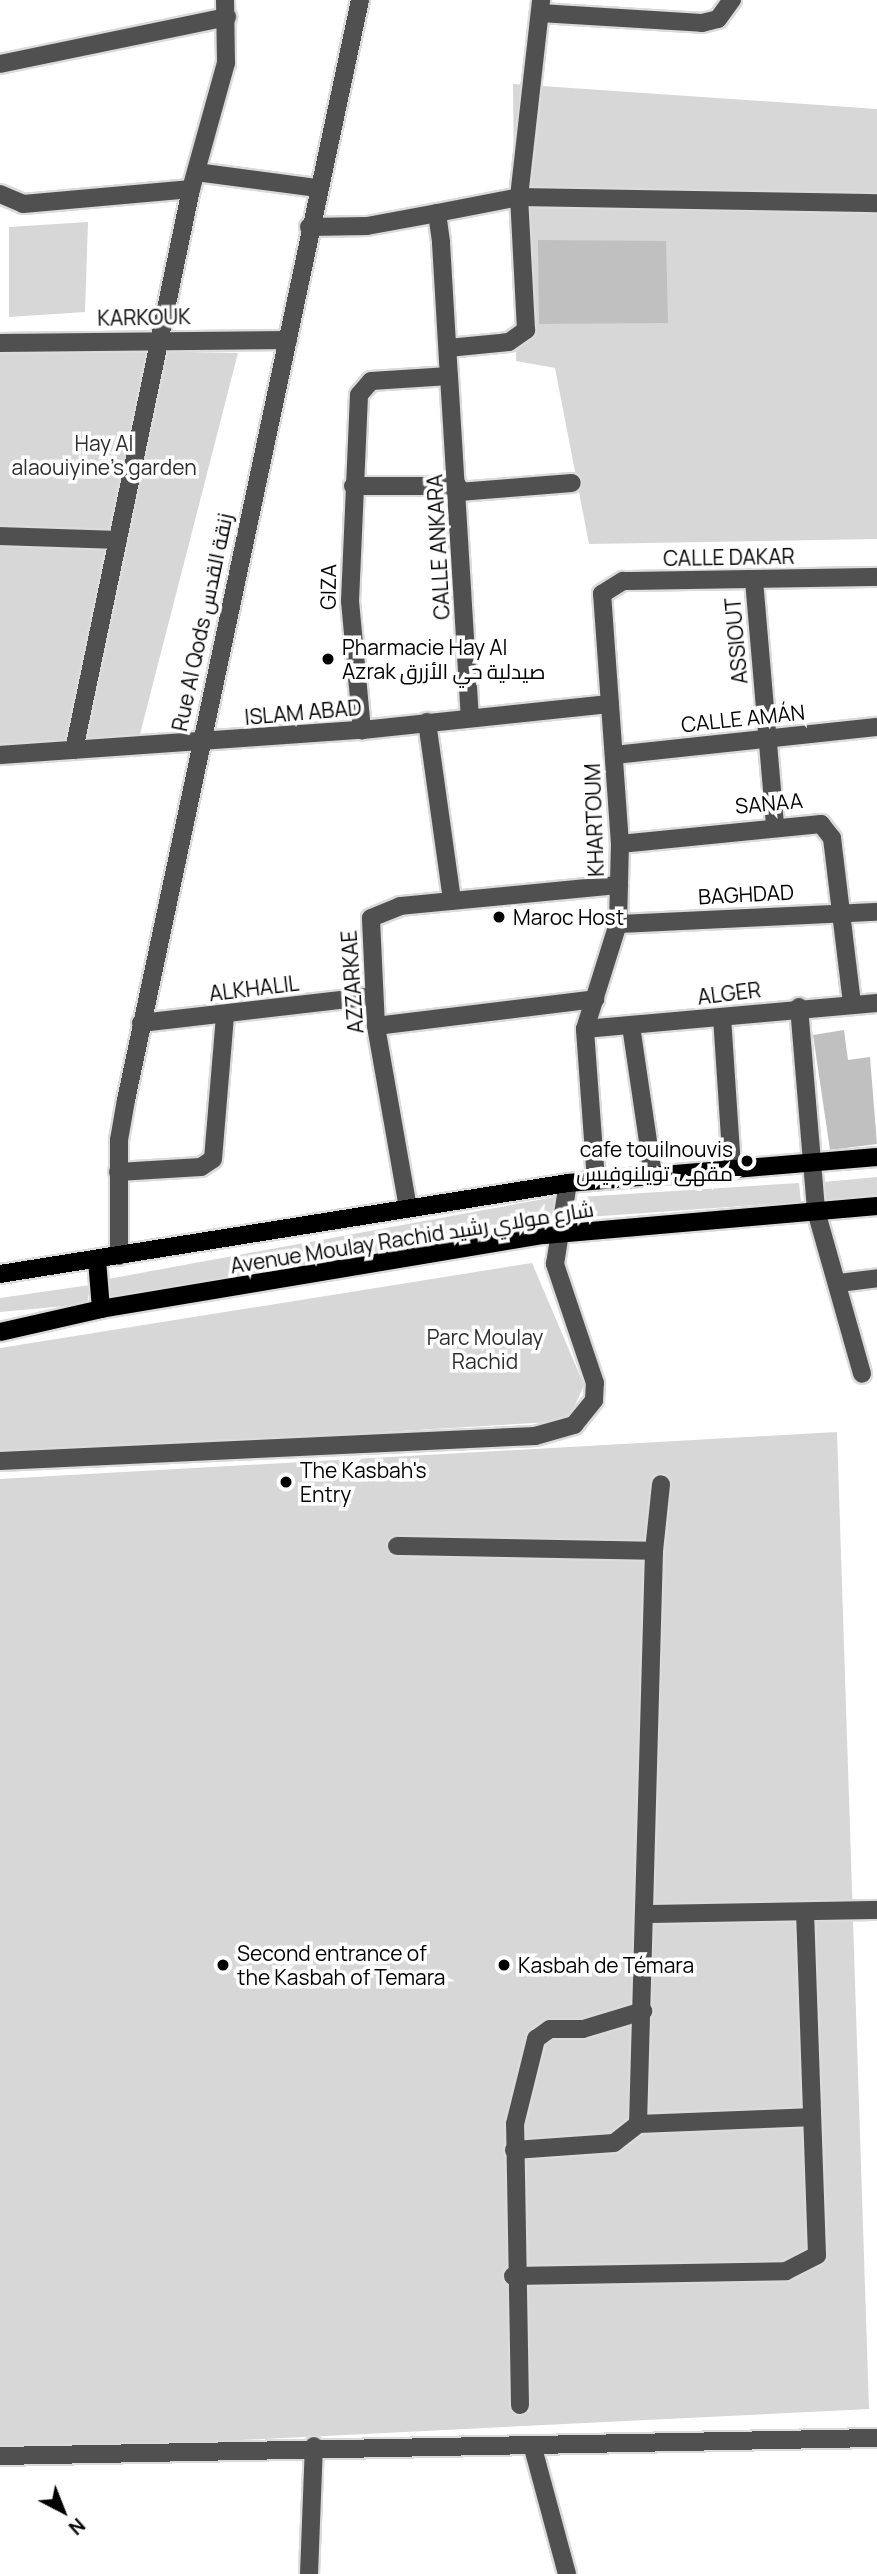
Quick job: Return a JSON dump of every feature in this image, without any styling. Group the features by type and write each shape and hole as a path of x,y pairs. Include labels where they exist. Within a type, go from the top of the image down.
{"main road":[{"name":"Avenue Moulay Rachid شارع مولاي رشيد","path":"0,1274 568,1183 877,1157"},
{"name":"Avenue Moulay Rachid شارع مولاي رشيد","path":"0,1332 101,1309 556,1234 877,1206"},
{"path":"97,1259 101,1309"}],"street":[{"name":"Rue Al Qods زنقة القدس","path":"119,1256 118,1172 141,1023 199,743 288,341 309,227 360,0"},
{"path":"448,348 509,342 526,330 519,197 541,6 702,23 718,19 732,0"},
{"path":"0,64 226,8 226,63 194,181 74,750"},
{"path":"0,194 23,204 194,181 318,188"},
{"path":"309,227 359,227 519,197 877,203"},
{"name":"CALLE ANKARA","path":"437,213 458,489 470,717"},
{"name":"KARKOUK","path":"0,343 160,339 288,341"},
{"name":"GIZA","path":"362,730 351,641 353,486 362,388 371,381 449,376"},
{"path":"353,486 458,489 572,483"},
{"path":"0,536 118,540"},
{"name":"CALLE DAKAR","path":"600,609 602,594 615,582 877,577"},
{"name":"ASSIOUT","path":"754,580 770,738 775,824"},
{"name":"KHARTOUM","path":"596,1180 585,1029 618,924 620,844 600,609"},
{"name":"ISLAM ABAD","path":"0,755 362,730 610,704"},
{"path":"427,722 452,900"},
{"name":"CALLE AMÁN","path":"614,755 877,727"},
{"name":"SANAA","path":"620,844 808,821 827,827 852,1004"},
{"name":"AZZARKAE","path":"408,1208 376,1026 371,918 384,909 619,885"},
{"name":"BAGHDAD","path":"618,924 877,912"},
{"name":"ALKHALIL","path":"141,1023 373,996"},
{"path":"376,1026 595,999"},
{"name":"ALGER","path":"585,1029 799,1007 877,1003"},
{"path":"799,1007 816,1211 839,1283 862,1374"},
{"path":"118,1172 201,1167 213,1159 225,1015"},
{"path":"722,1017 732,1168"},
{"path":"631,1026 653,1175"},
{"path":"0,1461 557,1433 586,1413 595,1383 555,1264 556,1234 568,1183"},
{"path":"839,1283 877,1278"},
{"path":"638,2124 654,1551 661,1484"},
{"path":"397,1546 654,1551"},
{"path":"645,1914 805,1914 877,1910"},
{"path":"513,2276 800,2269 818,2246 809,2117 805,1914"},
{"path":"520,2404 513,2276 515,2124 542,2032 583,2029 643,2011"},
{"path":"514,2150 614,2143 638,2124 809,2117"},
{"path":"0,2456 314,2446 533,2448 877,2438"},
{"path":"309,2574 314,2446"},
{"path":"533,2448 567,2574"}],"green space":[{"path":"513,84 877,109 877,539 589,544 555,368 516,361"},
{"path":"88,222 85,312 9,317 9,227"},
{"name":"Hay Al alaouiyine's garden","path":"82,350 238,353 139,738 0,748 0,354"},
{"path":"877,1177 877,1198 825,1203 824,1182"},
{"path":"799,1183 801,1202 574,1218 580,1197"},
{"path":"560,1196 549,1225 108,1299 108,1279"},
{"name":"Parc Moulay Rachid","path":"532,1263 584,1385 568,1421 0,1455 0,1348"},
{"path":"90,1285 87,1304 0,1312 0,1298"},
{"path":"837,1432 869,2409 0,2452 0,1479"}],"building":[{"path":"538,240 666,241 668,323 539,324"},
{"path":"844,1030 848,1060 870,1057 877,1144 830,1150 813,1035"}],"place":[{"name":"Pharmacie Hay Al Azrak صيدلية حي الأزرق","path":"328,659"},
{"name":"Maroc Host","path":"499,917"},
{"name":"cafe touilnouvis مقهى تويلنوفيس","path":"747,1161"},
{"name":"The Kasbah's Entry","path":"286,1482"},
{"name":"Second entrance of the Kasbah of Temara","path":"223,1965"},
{"name":"Kasbah de Témara","path":"504,1965"}]}
